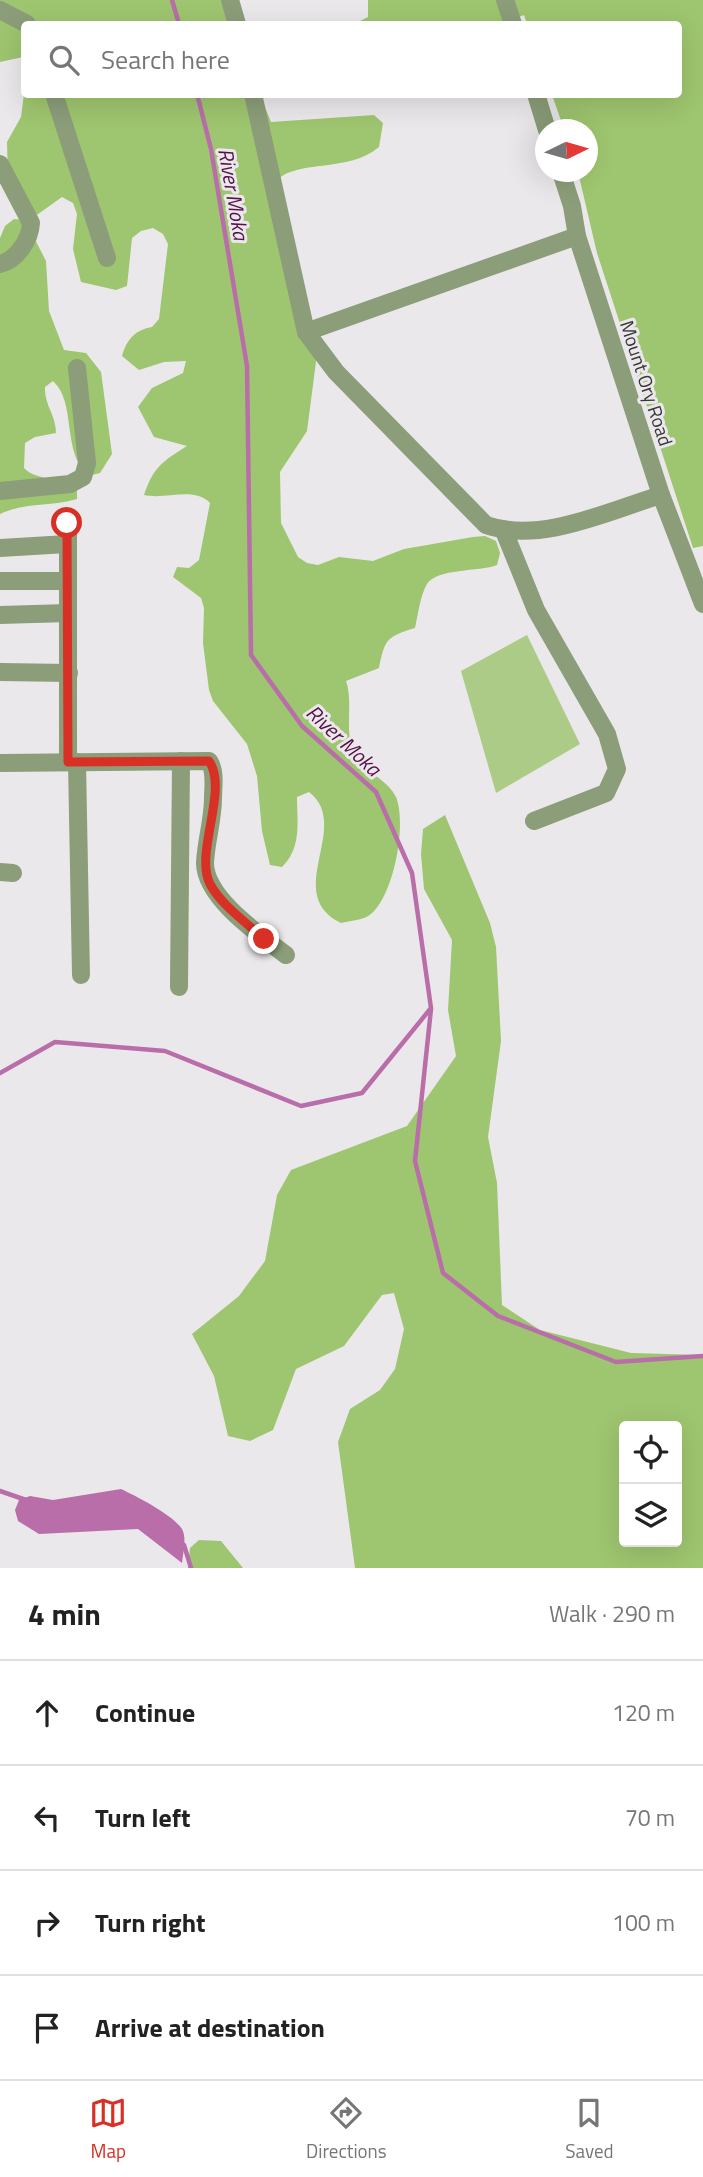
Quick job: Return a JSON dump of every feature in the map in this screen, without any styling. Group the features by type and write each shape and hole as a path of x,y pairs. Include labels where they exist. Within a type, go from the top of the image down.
{"street":[{"path":"230,0 236,21"},
{"path":"505,0 512,21"},
{"path":"0,10 21,21"},
{"path":"55,98 107,258"},
{"path":"254,98 306,332 336,372 486,525 504,531 544,529 661,495"},
{"path":"537,98 544,119"},
{"path":"0,164 31,223 30,233 18,252 0,264"},
{"name":"Mount Ory Road","path":"564,182 577,236 661,495 703,604"},
{"path":"306,332 577,236"},
{"path":"0,491 70,484 83,477 87,463 77,368"},
{"path":"68,522 66,544 69,673 81,975"},
{"path":"504,531 536,610 607,734 617,769 606,793 534,821"},
{"path":"0,548 66,544"},
{"path":"0,581 68,580"},
{"path":"0,615 68,613"},
{"path":"0,672 69,673"},
{"path":"0,763 207,760 212,765 213,818 205,863 210,884 224,902 285,955"},
{"path":"179,987 181,761"}],"green space":[{"path":"0,0 233,0 239,21 21,21 21,57 0,62"},
{"path":"368,0 703,0 703,546 693,548 597,253 580,182 598,182 598,119 560,119 553,98 682,98 682,21 526,21 524,15 509,21 360,21 368,17"},
{"path":"23,98 261,98 271,122 374,115 383,123 379,147 367,155 298,170 277,180 317,354 307,431 280,472 281,523 298,557 307,563 318,565 339,557 373,561 404,549 485,536 496,541 500,553 497,565 449,573 432,579 423,594 415,628 388,641 379,668 346,681 351,746 359,761 392,791 399,809 399,841 392,876 379,905 365,918 341,923 324,910 317,895 316,878 324,823 321,806 309,792 297,797 298,825 293,851 282,867 270,865 262,831 257,776 247,744 213,701 209,690 203,643 204,608 201,598 173,577 177,567 189,568 199,560 210,503 196,495 188,494 144,495 151,477 160,466 187,446 154,437 138,407 152,388 183,373 186,361 164,362 139,370 122,356 132,336 152,327 159,319 168,244 163,234 153,228 141,231 132,238 127,286 116,290 81,282 73,249 77,214 73,203 62,197 34,217 8,178 7,142 21,117"},
{"path":"14,219 25,220 46,261 49,311 64,350 86,353 101,372 112,454 100,473 88,476 80,465 71,440 65,401 53,381 45,387 45,393 56,433 35,437 25,443 24,468 36,475 77,486 77,499 19,508 0,514 0,238 5,226"},
{"path":"527,635 580,744 496,793 461,671"},
{"path":"445,815 490,923 496,947 501,1041 488,1137 497,1183 502,1305 540,1330 631,1353 703,1355 703,1568 355,1568 338,1442 350,1409 380,1390 395,1369 404,1329 394,1293 382,1295 344,1346 296,1369 273,1430 250,1441 228,1436 214,1376 192,1334 239,1296 265,1261 277,1195 291,1170 407,1126 456,1056 448,1010 452,940 424,889 421,854 423,829"},
{"path":"199,1540 221,1541 243,1568 188,1568 190,1548"}],"shaded area":[{"path":"121,1489 163,1512 182,1529 182,1563 138,1529 39,1534 18,1521 15,1510 19,1500 30,1496 53,1500"}],"waterway":[{"name":"River Moka","path":"172,0 178,21"},
{"name":"River Moka","path":"0,1073 55,1042 165,1051 301,1106 362,1093 431,1008 412,873 376,792 302,726 251,655 247,366 211,149 198,98"},
{"path":"431,1009 415,1161 443,1273 498,1316 616,1362 703,1356"},
{"name":"River Moka","path":"0,1491 26,1500"},
{"name":"River Moka","path":"179,1541 184,1545 191,1568"}],"route":[{"path":"67,523 68,762 209,761 213,773 213,818 205,863 207,875 217,895 264,939"}]}
